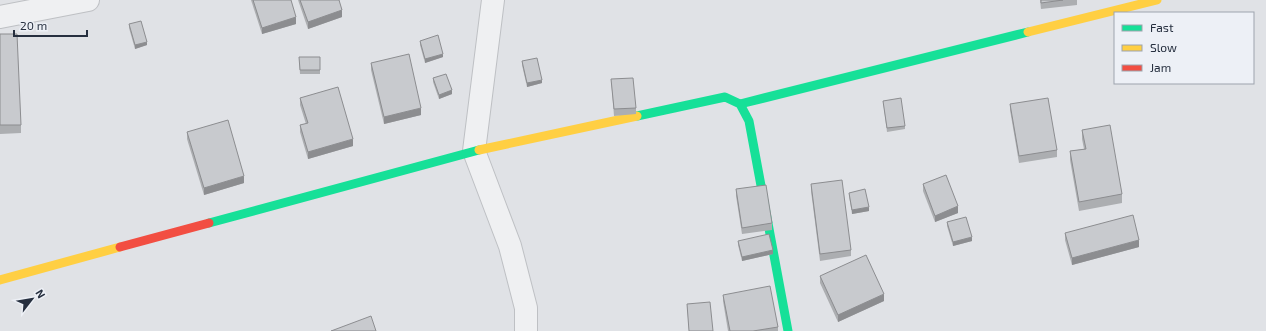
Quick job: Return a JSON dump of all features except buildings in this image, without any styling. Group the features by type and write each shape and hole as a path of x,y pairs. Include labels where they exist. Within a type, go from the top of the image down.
{"street":[{"path":"0,17 88,0"},
{"path":"493,0 474,151 510,246 526,308 526,331"},
{"path":"740,104 1157,0"},
{"path":"0,280 474,151 725,97 740,104 749,121 788,331"}],"traffic: fast":[{"path":"740,104 1028,32"},
{"path":"637,116 725,97 740,104 749,121 788,331"},
{"path":"209,223 479,150"}],"traffic: slow":[{"path":"1028,32 1157,0"},
{"path":"479,150 637,116"},
{"path":"0,280 120,247"}],"traffic: jam":[{"path":"120,247 209,223"}]}
